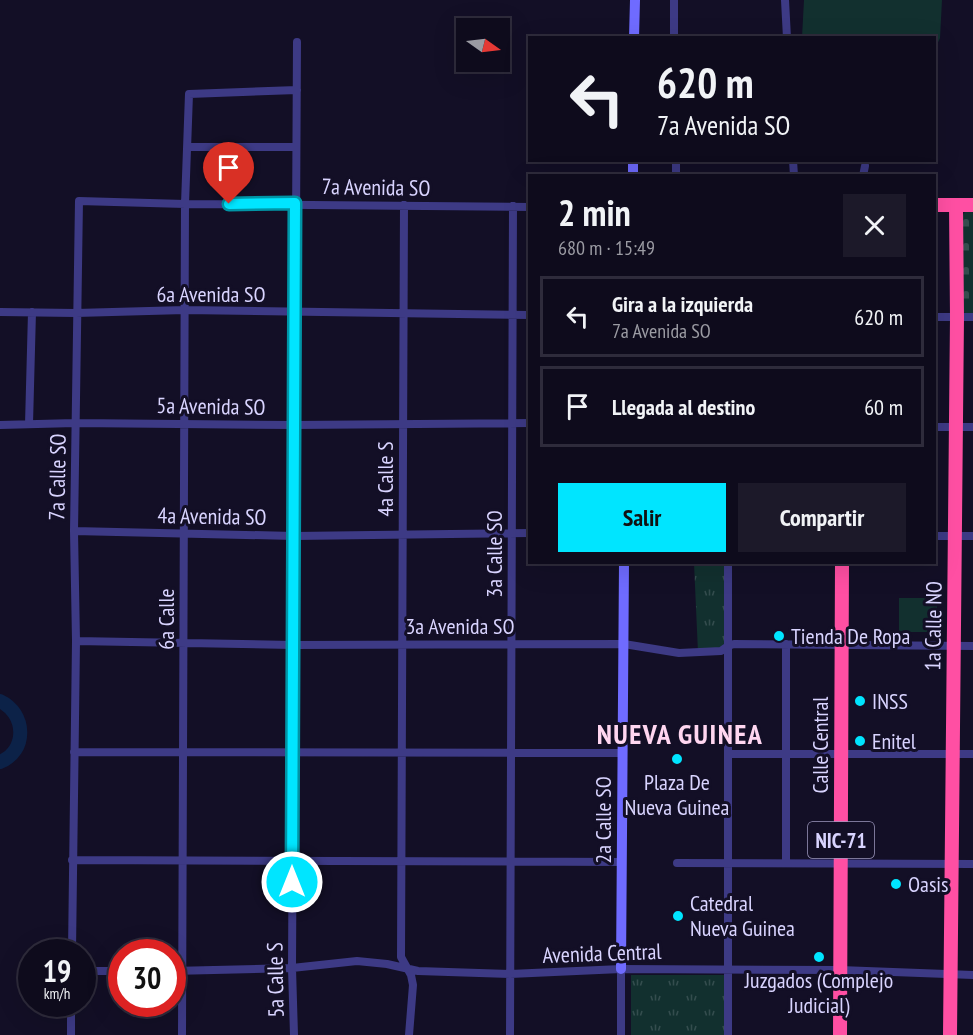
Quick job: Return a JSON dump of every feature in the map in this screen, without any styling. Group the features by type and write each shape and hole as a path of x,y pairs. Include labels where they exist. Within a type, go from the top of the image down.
{"highway":[{"path":"936,205 973,205"},
{"name":"1a Calle NO","path":"950,1035 957,317 956,205"},
{"name":"Calle Central","path":"840,1035 842,564"}],"street":[{"path":"634,36 635,0"},
{"path":"674,0 674,36"},
{"path":"785,0 787,36"},
{"name":"5a Calle S","path":"294,1035 292,861 297,42"},
{"name":"6a Calle","path":"182,939 185,310 189,94 297,90"},
{"path":"188,147 296,147"},
{"path":"863,174 865,166"},
{"name":"7a Calle SO","path":"72,939 76,641 74,531 76,313 79,201 186,204"},
{"name":"7a Avenida SO","path":"186,204 295,203 528,207"},
{"name":"4a Calle S","path":"404,205 401,957 411,975 413,985 409,1035"},
{"name":"3a Calle SO","path":"510,1035 513,206"},
{"name":"6a Avenida SO","path":"0,312 76,313 185,310 528,315"},
{"path":"28,424 32,312"},
{"path":"936,317 973,317"},
{"name":"5a Avenida SO","path":"0,425 528,423"},
{"path":"936,427 973,427"},
{"name":"4a Avenida SO","path":"74,531 294,536 528,533"},
{"path":"936,536 973,537"},
{"name":"2a Calle SO","path":"621,969 624,564"},
{"path":"728,564 728,1035"},
{"name":"3a Avenida SO","path":"76,641 293,645 624,644 680,653 721,651 734,644 973,646"},
{"path":"786,644 786,863"},
{"path":"74,752 623,753"},
{"path":"728,753 973,754"},
{"path":"72,860 622,862"},
{"path":"676,863 973,864"},
{"name":"Avenida Central","path":"186,971 292,968 357,961 406,967 418,971 510,974 621,969 840,970 973,975"},
{"path":"621,969 621,1035"},
{"path":"71,1017 71,1035"},
{"name":"6a Calle","path":"183,1017 183,1035"}],"green space":[{"path":"804,0 942,0 940,38 936,47 936,36 802,36"},
{"path":"966,210 973,210 973,315 962,312 963,215"},
{"path":"694,564 725,564 725,641 722,648 698,652"},
{"path":"899,598 937,598 937,632 899,632"},
{"path":"631,975 727,975 727,1035 631,1035"}],"waterway":[{"path":"0,701 15,714 20,732 15,750 0,762"}],"place":[{"name":"Tienda De Ropa","path":"779,636"},
{"name":"INSS","path":"860,701"},
{"name":"Enitel","path":"860,741"},
{"name":"Plaza De Nueva Guinea","path":"677,759"},
{"name":"Oasis","path":"896,884"},
{"name":"Catedral Nueva Guinea","path":"678,916"},
{"name":"Juzgados (Complejo Judicial)","path":"819,957"}],"district":[{"name":"NUEVA GUINEA","path":"680,733"}],"route":[{"path":"229,204 295,203 292,882"}]}
